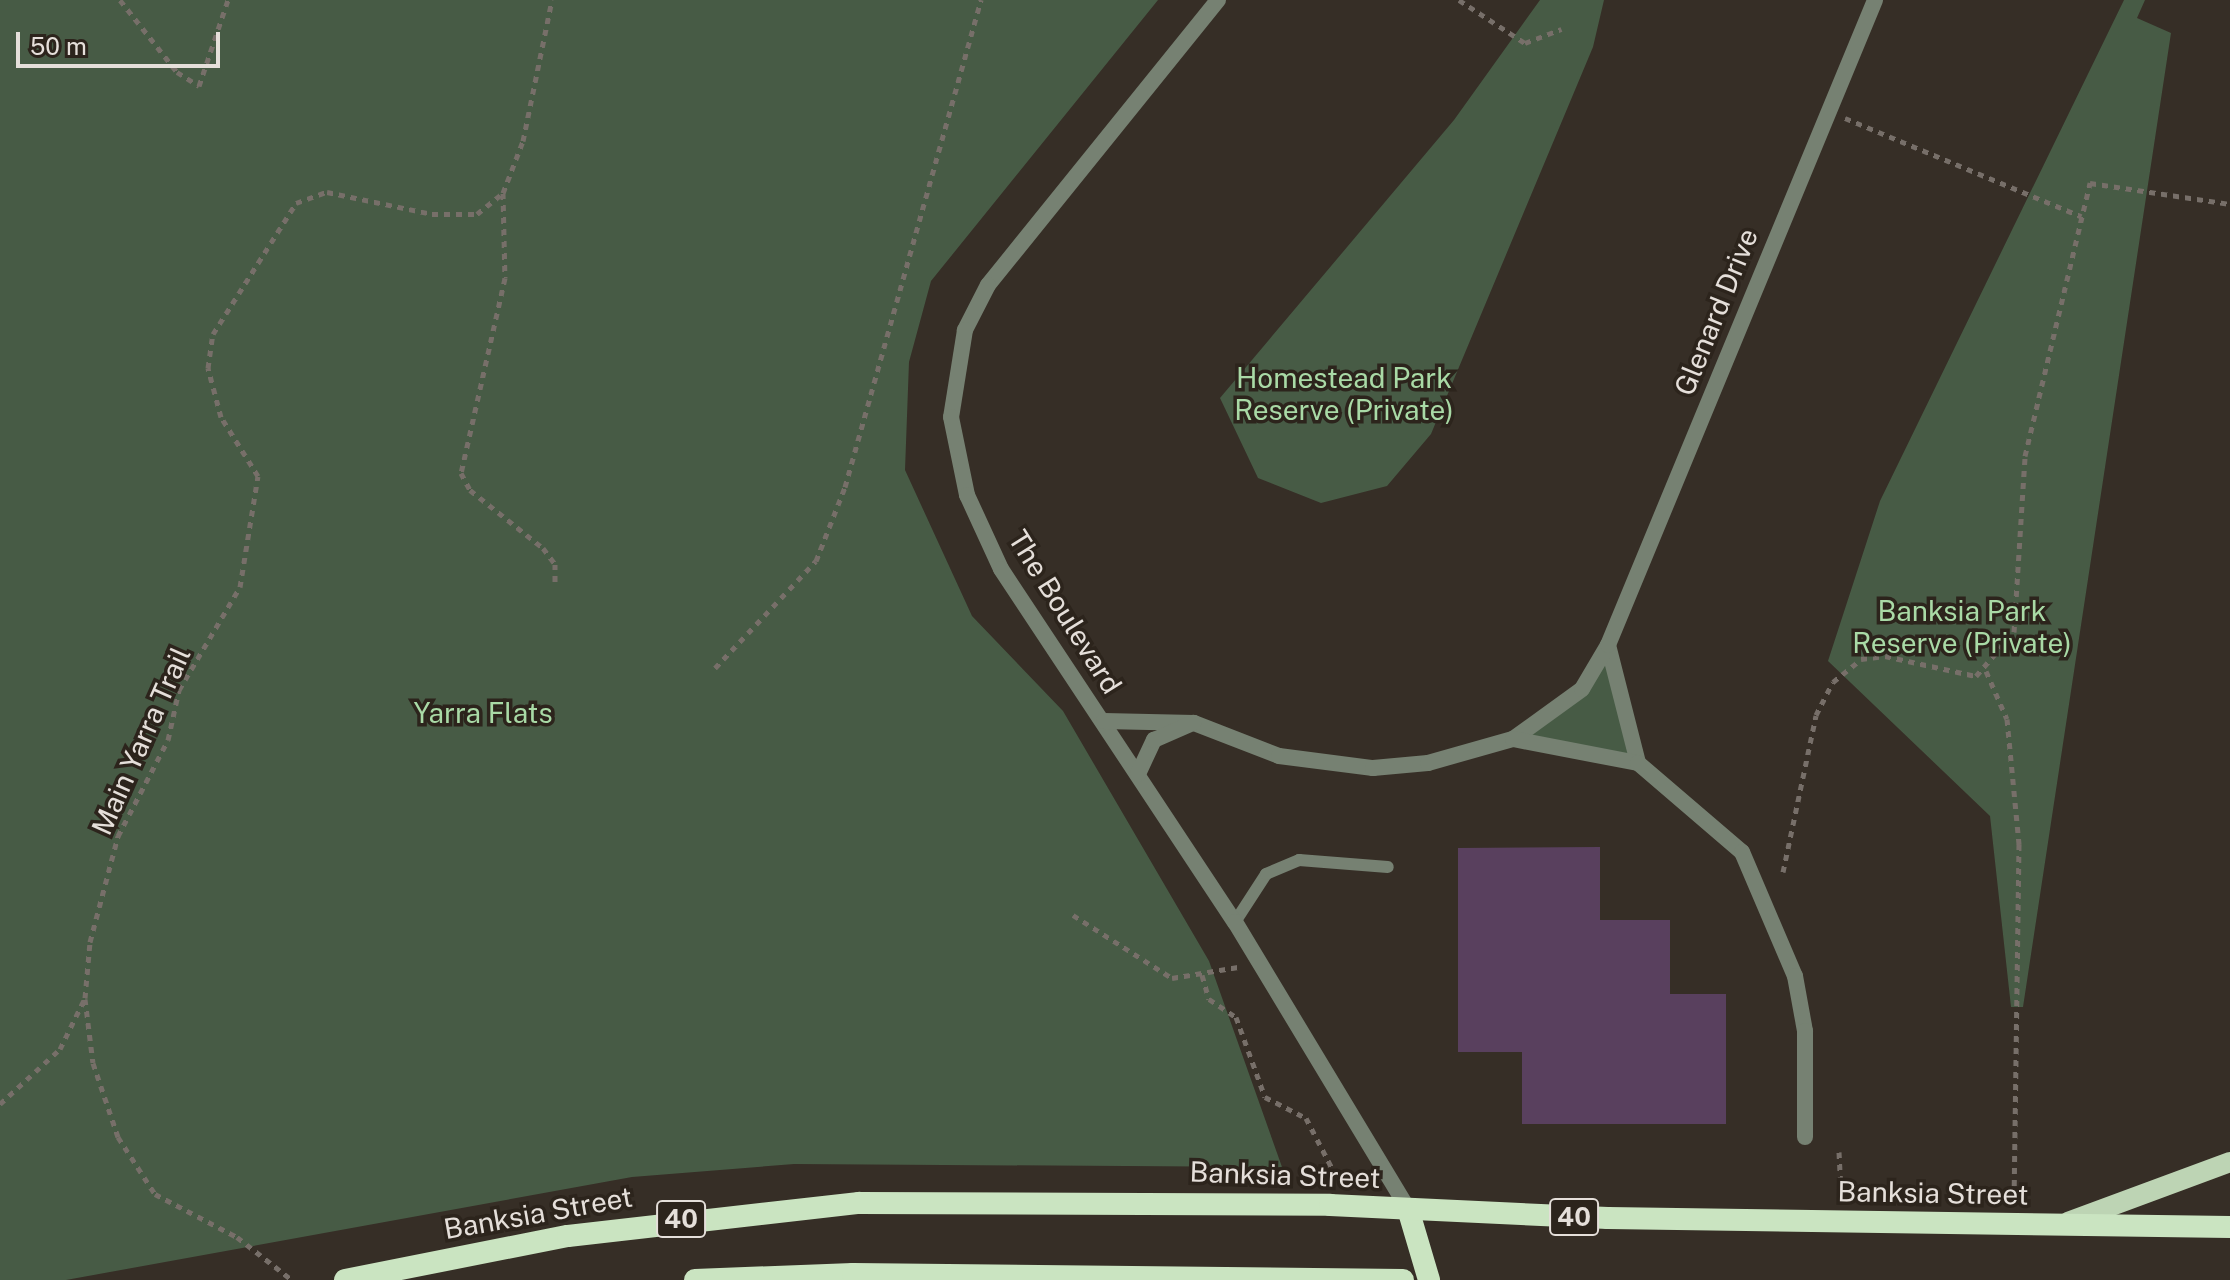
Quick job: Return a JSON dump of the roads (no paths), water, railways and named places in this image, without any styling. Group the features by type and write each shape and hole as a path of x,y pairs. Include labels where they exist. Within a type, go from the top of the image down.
{"highway":[{"name":"Banksia Street","path":"345,1280 568,1236 806,1207 1008,1201 1408,1209 1608,1218 2230,1227"},
{"path":"1408,1209 1429,1280"},
{"name":"40","path":"695,1280 853,1274 1403,1280"}],"main road":[{"path":"2060,1225 2230,1162"}],"street":[{"name":"The Boulevard","path":"1218,0 1014,246 965,330 951,417 967,495 1001,569 1235,922 1408,1209"},
{"name":"Glenard Drive","path":"1104,721 1194,723 1279,756 1373,768 1428,763 1513,739 1582,689 1608,645 1875,0"},
{"path":"1608,645 1638,763"},
{"path":"1138,774 1154,740 1194,723"},
{"name":"Glenard Drive","path":"1513,739 1638,763 1742,852 1795,976 1805,1031 1805,1137"}],"lane":[{"path":"1235,922 1266,874 1299,860 1388,867"}],"park label":[{"name":"Homestead Park Reserve (Private)","path":"1344,394"},
{"name":"Banksia Park Reserve (Private)","path":"1962,627"},
{"name":"Yarra Flats","path":"483,713"}]}
